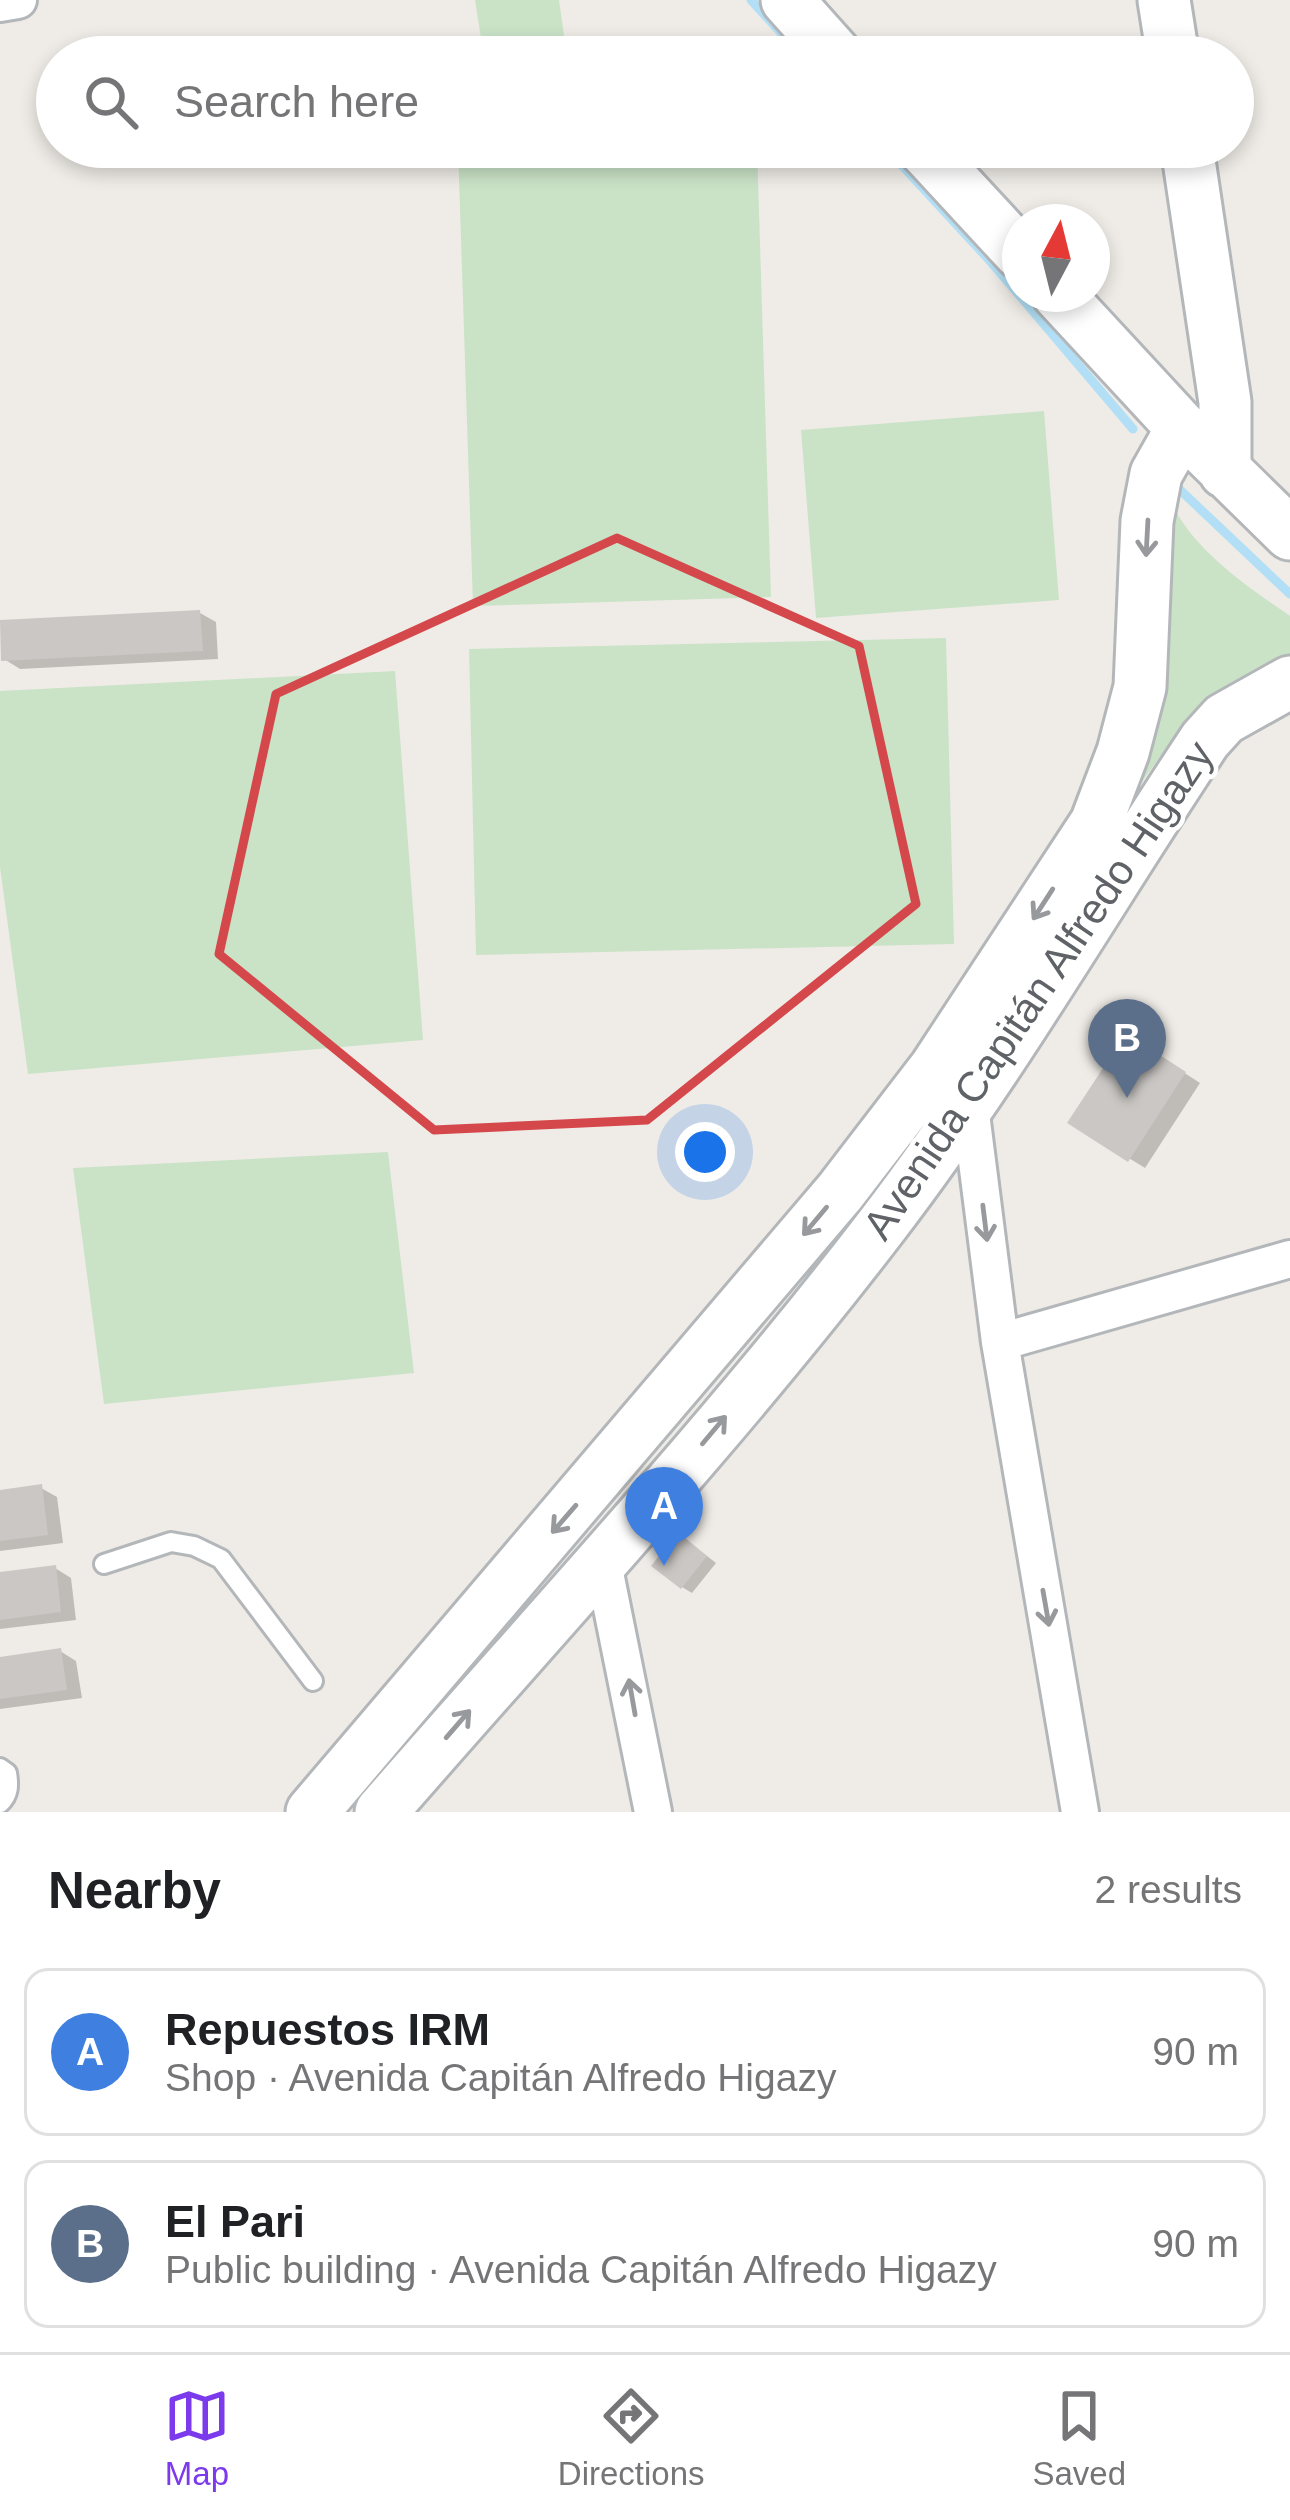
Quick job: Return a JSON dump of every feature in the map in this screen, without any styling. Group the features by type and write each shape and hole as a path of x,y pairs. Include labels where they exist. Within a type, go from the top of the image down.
{"street":[{"path":"0,3 17,0"},
{"path":"1164,0 1170,36"},
{"path":"941,168 1002,234"},
{"path":"1189,168 1226,402 1226,472"},
{"path":"1075,312 1182,428 1284,526"},
{"name":"Avenida Capitán Alfredo Higazy","path":"312,1812 840,1192 936,1067 1096,823 1141,686 1147,521 1156,474 1182,428"},
{"name":"Avenida Capitán Alfredo Higazy","path":"381,1812 703,1444 881,1227 970,1106 1205,740 1224,719 1288,691"},
{"path":"970,1106 1000,1342 1080,1812"},
{"path":"1000,1342 1290,1259"},
{"path":"602,1558 618,1620 652,1812"}],"lane":[{"path":"104,1564 171,1542 221,1558 313,1681"},
{"path":"0,1768 7,1773 9,1784 0,1803"}],"highlighted area":[{"path":"617,538 859,646 916,904 647,1120 434,1130 219,954 276,694"}],"green space":[{"path":"475,0 559,0 564,36 481,36"},
{"path":"459,168 758,168 771,597 473,606"},
{"path":"1044,411 1059,600 816,618 801,430"},
{"path":"1171,502 1207,552 1290,616 1290,657 1209,708 1159,758 1132,796"},
{"path":"946,638 954,944 476,955 469,649"},
{"path":"395,671 423,1040 28,1074 0,867 0,691"},
{"path":"388,1152 414,1373 104,1404 73,1168"}],"building":[{"path":"200,610 203,651 1,661 0,620"},
{"path":"1126,1033 1186,1072 1128,1162 1067,1123"},
{"path":"42,1484 48,1535 0,1541 0,1490"},
{"path":"678,1532 707,1556 681,1589 651,1566"},
{"path":"56,1565 61,1612 0,1620 0,1572"},
{"path":"61,1648 67,1690 0,1699 0,1657"}],"waterway":[{"path":"751,0 784,36"},
{"path":"904,168 1133,429"},
{"path":"1178,488 1290,594"}],"place":[{"name":"El Pari","path":"1127,1098"},
{"name":"Repuestos IRM","path":"664,1566"}]}
